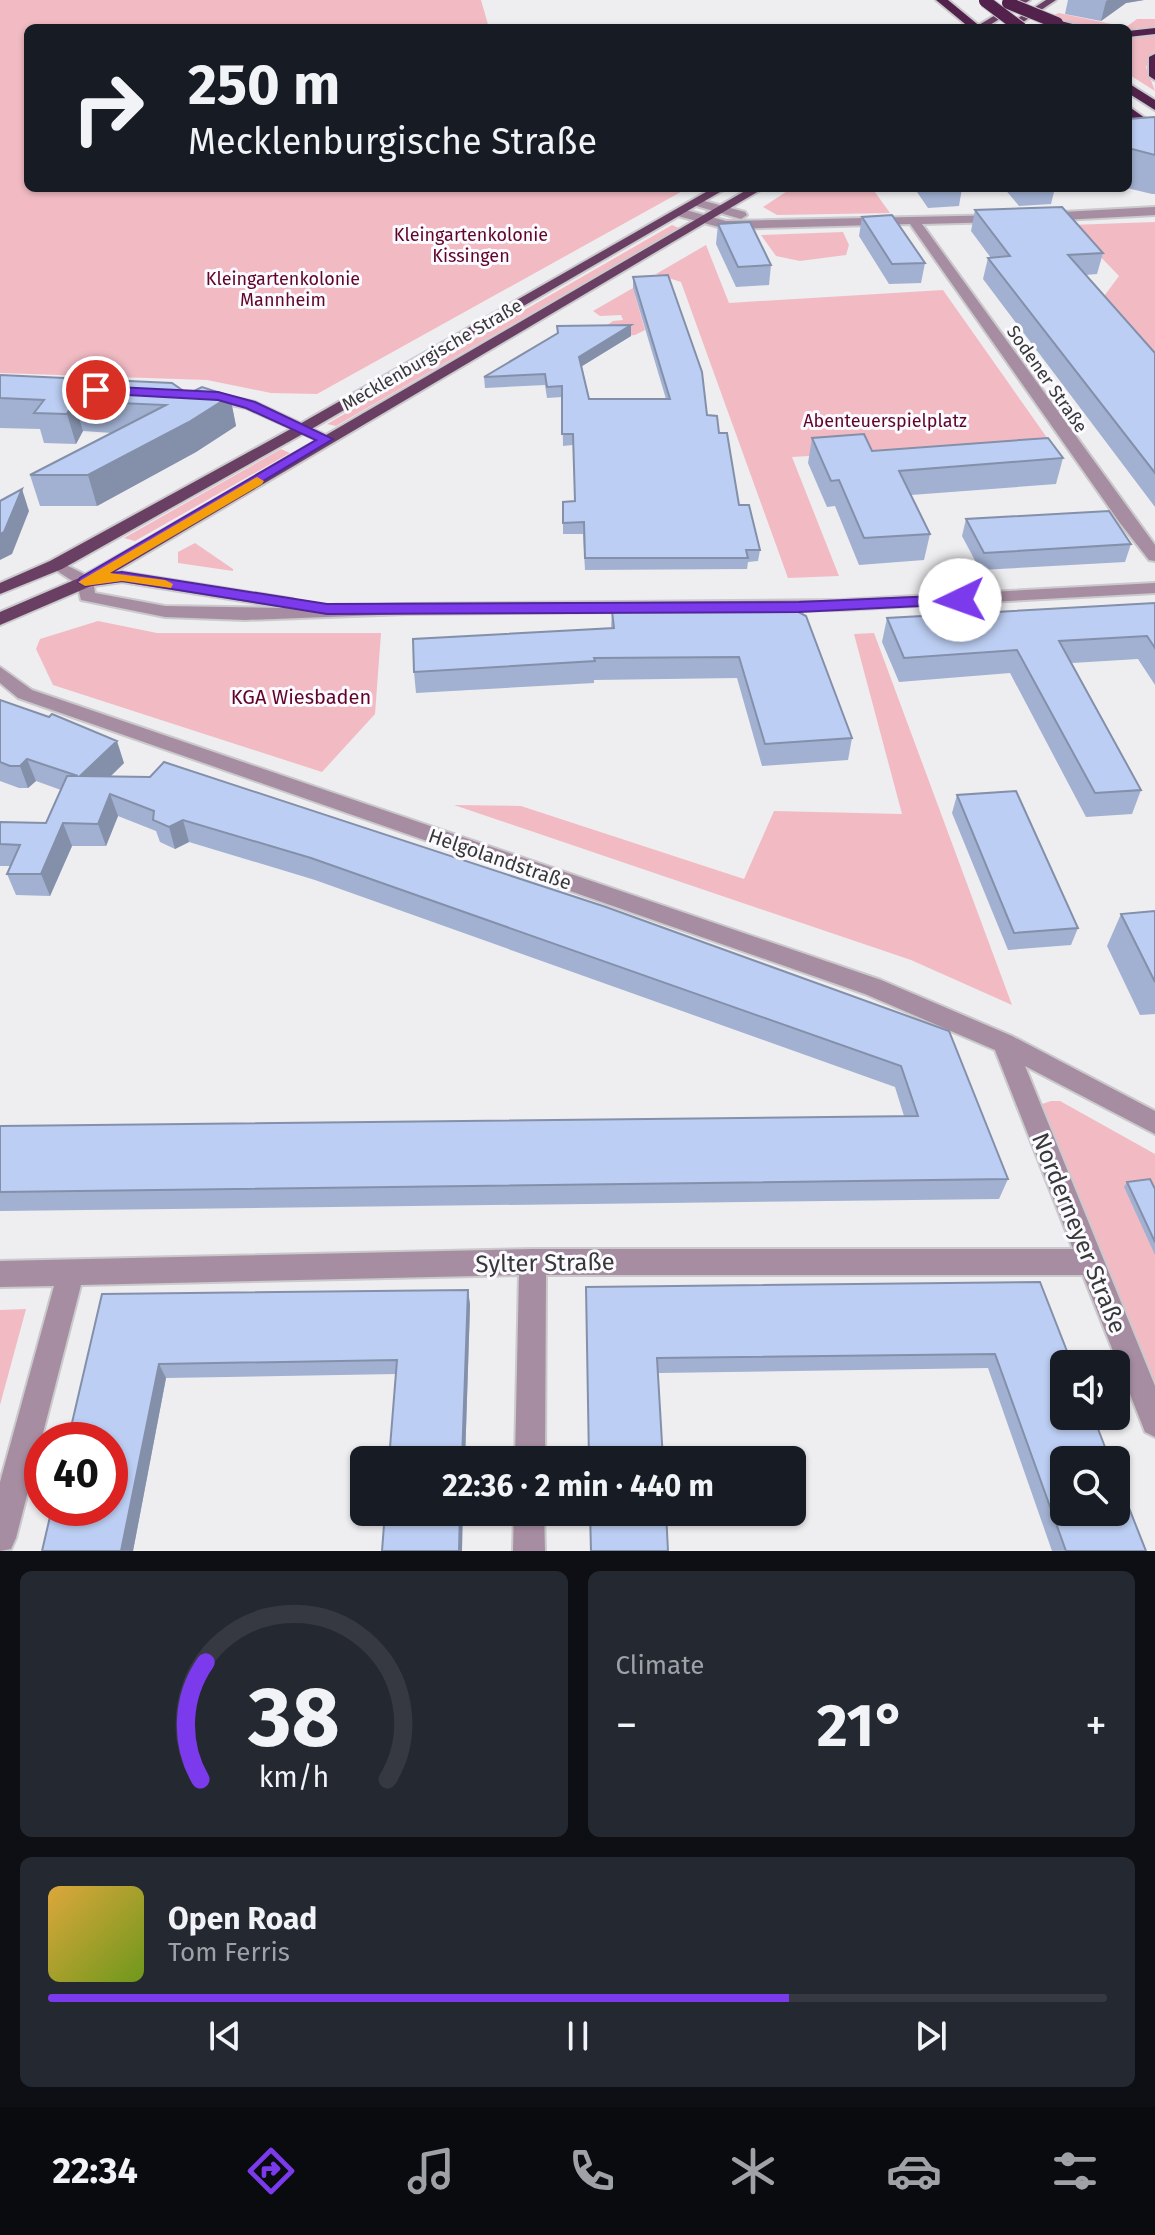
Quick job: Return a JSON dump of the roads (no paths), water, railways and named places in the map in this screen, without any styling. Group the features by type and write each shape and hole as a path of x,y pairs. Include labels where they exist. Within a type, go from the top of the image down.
{"highway":[{"path":"941,0 973,24"},
{"path":"984,1 1016,24"},
{"path":"1006,1 1061,24"},
{"path":"1006,1 1038,24"},
{"path":"1132,34 1155,31"},
{"path":"1155,57 1155,76"},
{"path":"1132,90 1155,106"},
{"path":"1132,113 1155,131"}],"main road":[{"path":"985,24 1026,0"},
{"path":"1014,24 1052,0"},
{"name":"Mecklenburgische Straße","path":"0,589 56,565 303,428 715,192"},
{"name":"Mecklenburgische Straße","path":"0,619 85,582 751,192"}],"street":[{"path":"697,203 788,224"},
{"path":"1023,217 1155,211"},
{"path":"682,213 726,225 1008,218"},
{"name":"Sodener Straße","path":"913,220 1126,520 1155,556"},
{"path":"187,395 218,396 250,405 326,439"},
{"path":"56,565 85,582 122,577 327,609"},
{"path":"85,582 87,596 115,604 240,614 327,609 799,607 1155,588"},
{"name":"Helgolandstraße","path":"0,673 25,694 873,987 1004,1043 1155,1123"},
{"name":"Norderneyer Straße","path":"1004,1043 1155,1422"},
{"path":"530,1446 533,1262"},
{"name":"Sylter Straße","path":"0,1274 533,1262 1090,1262"},
{"path":"0,1538 71,1273"},
{"path":"529,1526 529,1551"}],"park label":[{"name":"Kleingartenkolonie Kissingen","path":"471,245"},
{"name":"Kleingartenkolonie Mannheim","path":"283,289"},
{"name":"Abenteuerspielplatz","path":"885,421"},
{"name":"KGA Wiesbaden","path":"301,697"}]}
